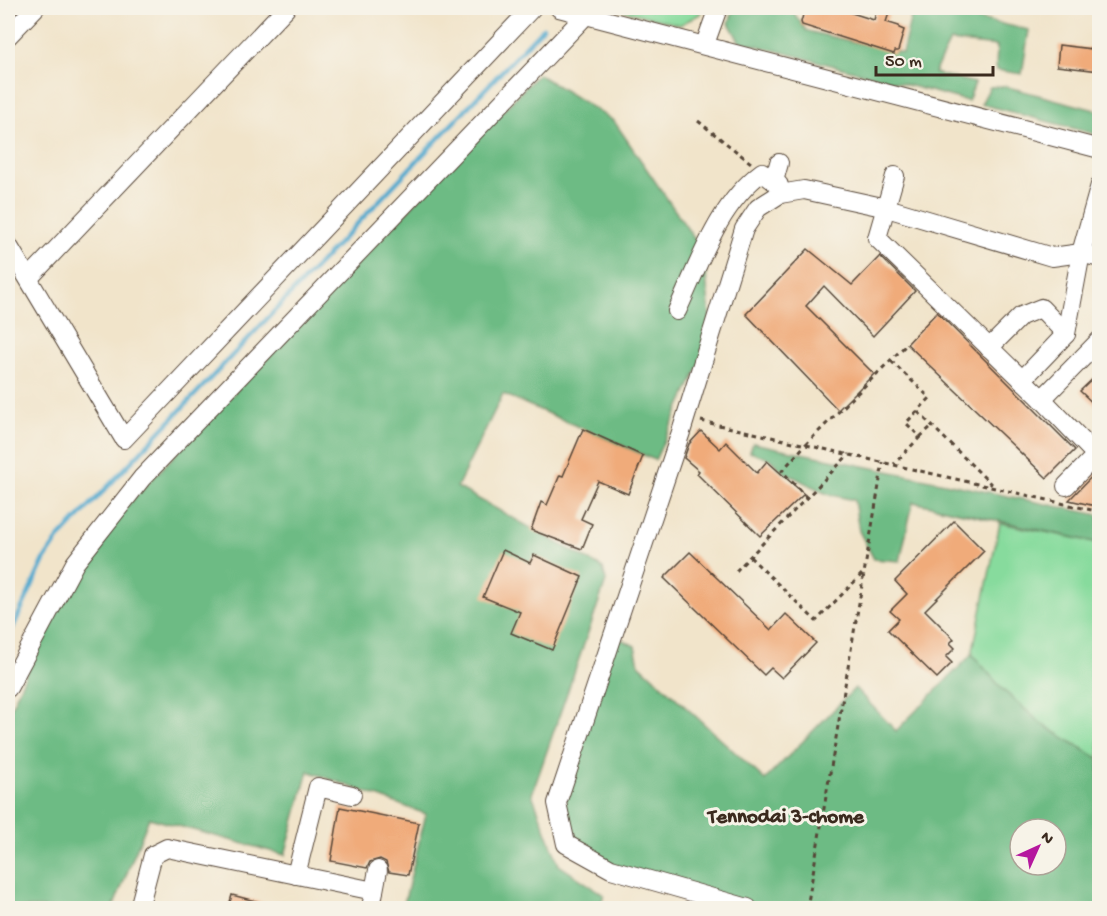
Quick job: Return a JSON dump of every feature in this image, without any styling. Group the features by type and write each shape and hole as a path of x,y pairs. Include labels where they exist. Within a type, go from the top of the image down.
{"street":[{"path":"8,36 35,8"},
{"path":"29,278 286,8"},
{"path":"8,245 124,439 532,8"},
{"path":"559,8 705,44 1100,149"},
{"path":"705,44 718,8"},
{"path":"8,688 75,563 142,478 586,15"},
{"path":"896,176 877,238 1096,455 1066,486"},
{"path":"748,909 611,869 566,844 557,803 686,417 744,229 774,177"},
{"path":"677,311 721,218 746,184 774,177 804,190 887,208 1052,257 1081,253 1100,258"},
{"path":"1022,380 1066,334 1081,253 1100,185"},
{"path":"989,348 1021,316 1041,308 1066,334"},
{"path":"1042,399 1100,340"},
{"path":"296,875 318,787 352,795"},
{"path":"139,909 153,855 167,848 296,875 373,900 378,870"}],"path":[{"path":"698,121 774,177"},
{"path":"807,498 782,471 806,444 907,344"},
{"path":"891,361 930,398 906,423 920,437"},
{"path":"918,411 993,486"},
{"path":"686,417 1100,512"},
{"path":"894,464 932,426"},
{"path":"736,571 849,454"},
{"path":"807,909 883,462"},
{"path":"750,556 816,621 864,572"}],"green space":[{"path":"613,8 702,8 700,14 680,25"},
{"path":"734,8 790,8 807,31 902,53 913,8 971,8 970,17 1029,30 1022,74 996,70 997,46 950,41 934,73 975,83 968,101 739,41 729,23"},
{"path":"538,74 614,121 704,253 712,338 655,460 503,394 457,487 603,568 606,581 532,794 559,865 604,895 599,908 403,908 426,814 308,771 285,855 149,818 113,908 8,908 8,714 52,616 117,518 135,497"},
{"path":"1004,86 1099,111 1099,135 981,104 990,87"},
{"path":"753,443 1099,515 1099,543 913,502 900,561 874,559 859,531 854,500 827,494 782,471 770,459 750,452"},
{"path":"1000,523 1099,543 1099,759 1043,725 1003,690 972,654"},
{"path":"606,632 635,646 639,664 765,780 855,688 896,731 972,654 1003,690 1043,725 1099,759 1099,908 763,908 604,868 579,848 564,808"}],"building":[{"path":"805,8 836,8 874,20 877,8 890,10 886,22 904,30 898,51 894,54 802,25"},
{"path":"1059,45 1100,50 1099,71 1057,66"},
{"path":"808,249 852,285 880,256 915,291 873,336 824,286 806,306 874,374 838,410 746,314"},
{"path":"937,312 1075,450 1047,478 907,344"},
{"path":"1100,372 1100,410 1080,391"},
{"path":"583,429 643,456 628,494 598,481 581,519 592,524 582,549 531,530 541,502 547,505 560,475 563,476"},
{"path":"701,431 720,449 726,442 757,473 767,461 804,494 760,536 697,474 699,471 684,458 689,444"},
{"path":"1100,468 1100,507 1069,500"},
{"path":"954,521 984,551 925,610 954,639 950,643 955,648 946,657 952,663 937,678 888,630 899,619 890,611 907,594 895,581"},
{"path":"503,550 530,563 534,555 582,577 552,650 511,633 520,612 483,597"},
{"path":"690,552 771,630 786,614 816,643 782,678 771,668 764,675 664,578"},
{"path":"340,807 419,823 408,875 389,872 386,862 380,859 370,862 367,868 331,861"},
{"path":"232,895 267,904 267,909 228,909"}],"waterway":[{"path":"8,638 44,560 58,539 543,28"}],"district":[{"name":"Tennodai 3-chome","path":"786,818"}]}
